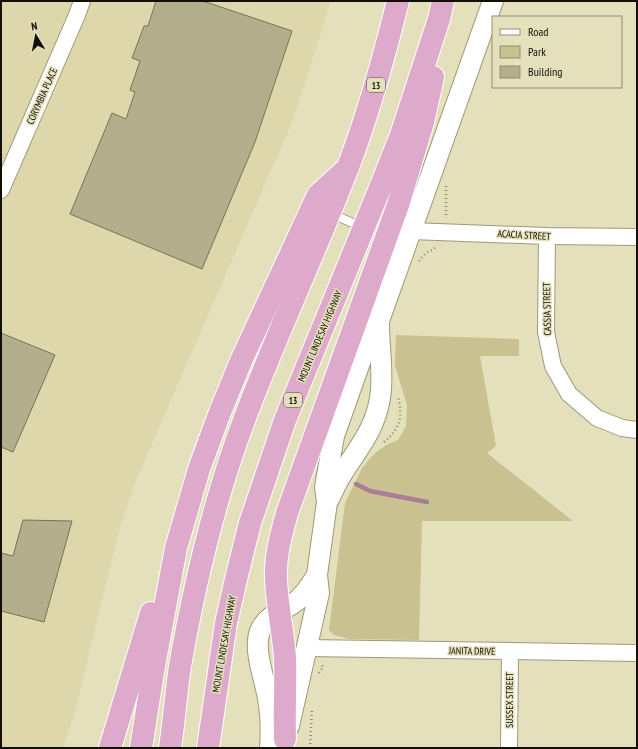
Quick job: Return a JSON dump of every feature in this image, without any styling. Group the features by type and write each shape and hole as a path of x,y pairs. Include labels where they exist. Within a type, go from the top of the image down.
{"highway":[{"name":"13","path":"170,748 180,668 191,609 213,517 246,416 348,167 385,55 398,1"},
{"path":"278,744 284,716 285,671 276,578 278,549 288,513 381,253 410,167 423,122 440,48 441,10"},
{"name":"MOUNT LINDESAY HIGHWAY","path":"208,748 226,623 250,523 285,420 364,228 400,135 441,10"},
{"path":"141,748 154,666 176,548 199,469 241,361 318,195 348,167"},
{"path":"110,748 162,577 176,548"}],"street":[{"name":"CORYMBIA PLACE","path":"1,190 82,1"},
{"path":"278,744 292,717 319,593 317,575 327,502 325,487 334,436 370,337 380,318 493,1"},
{"name":"ACACIA STREET","path":"411,231 547,236 637,237"},
{"name":"CASSIA STREET","path":"547,236 546,332 553,366 569,394 597,418 622,428 637,430"},
{"path":"380,318 379,340 382,382 388,395"},
{"path":"346,402 368,394 388,395"},
{"path":"327,502 340,476 363,444 388,395"},
{"path":"280,611 299,599 307,591 317,575"},
{"name":"JANITA DRIVE","path":"307,648 637,653"},
{"name":"SUSSEX STREET","path":"509,748 510,651"}],"lane":[{"path":"329,213 364,228"}],"path":[{"path":"417,264 426,253 434,249 446,219 445,183"},
{"path":"382,443 393,435 400,421 400,407 388,395"},
{"path":"316,678 323,667 321,663"},
{"path":"310,748 312,705"}],"shaded area":[{"path":"1,1 331,1 293,120 134,485 119,531 74,715 63,748 1,748"}],"green space":[{"path":"396,335 519,339 519,356 480,356 496,446 487,453 573,521 422,521 419,640 349,639 334,635 329,630 345,503 362,468 374,454 386,445 398,440 406,426 407,405 395,366"}],"building":[{"path":"156,1 203,1 292,31 255,142 202,269 70,214 112,113 126,119 135,92 130,90 140,61 132,58 144,26 148,26"},
{"path":"1,333 55,355 13,452 1,447"},
{"path":"23,520 72,521 44,622 1,611 1,553 13,556"}],"waterway":[{"path":"356,484 370,491 427,502"}]}
